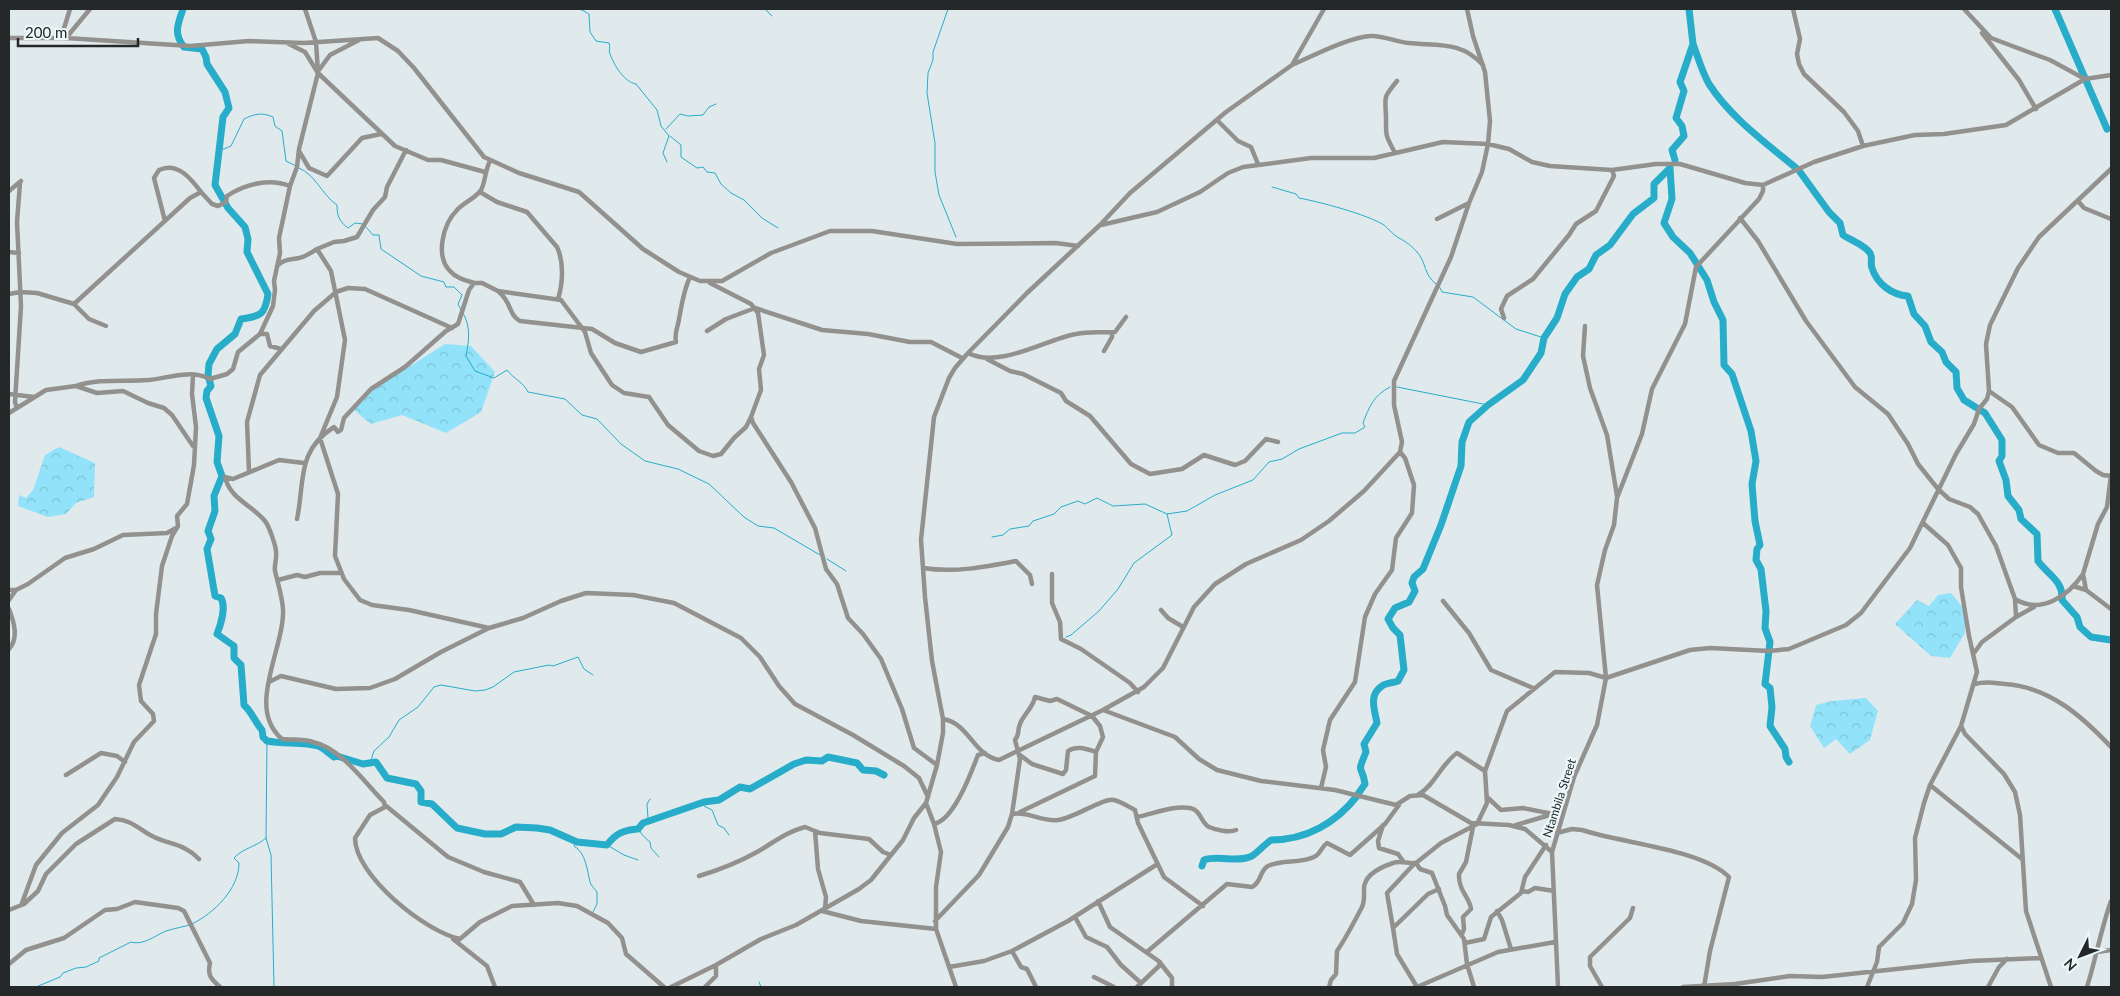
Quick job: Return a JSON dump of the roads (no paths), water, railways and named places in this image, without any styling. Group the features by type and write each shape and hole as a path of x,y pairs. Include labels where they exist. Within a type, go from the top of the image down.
{"street":[{"path":"64,38 70,9"},
{"path":"64,38 90,9"},
{"path":"305,9 316,42 318,73"},
{"path":"1292,64 1324,9"},
{"path":"944,718 953,721 985,753 999,760 1020,753 1138,692 1163,668 1194,607 1215,584 1246,564 1301,540 1329,521 1364,491 1400,452 1402,442 1394,405 1394,381 1439,286 1482,172 1488,144 1490,121 1484,66 1473,36 1467,9"},
{"path":"1794,9 1800,39 1797,54 1798,64 1804,74 1844,112 1858,131 1863,146"},
{"path":"1964,9 2019,80 2036,109"},
{"path":"1977,25 1992,38 2050,60 2085,79"},
{"path":"671,987 716,965 751,944 824,910 865,885 891,855 926,803 937,765 944,718 932,661 923,568 922,528 934,417 949,378 962,358 1027,293 1100,226 1130,193 1216,120 1292,64 1358,38 1371,36 1408,43 1459,48 1472,54 1484,66"},
{"path":"9,38 64,38 190,46 378,38 398,51 479,152 490,161 534,179 565,186 579,192 643,249 690,277 710,283 755,308 822,330 868,334 910,342 931,342 962,358"},
{"path":"9,413 46,390 76,386 90,381 150,380 182,374 210,379 227,374 233,369 238,352 260,334 273,306 279,238 318,73 327,58 341,48 359,40"},
{"path":"283,41 305,52 318,73 395,146 428,160 441,160 485,172"},
{"path":"1100,226 1157,212 1200,192 1228,173 1258,164 1325,157 1363,159 1443,142 1488,144 1509,149 1539,165 1612,170 1656,164 1680,164 1745,184 1763,186 1814,162 1863,146 1915,135 2006,125 2085,79 2111,75"},
{"path":"1395,153 1386,138 1386,114 1384,108 1386,95 1397,81"},
{"path":"1216,120 1238,141 1251,147 1258,164"},
{"path":"299,149 300,156 309,168 327,176 362,138 381,134"},
{"path":"277,266 292,257 298,258 334,242 357,237 373,210 385,197 387,187 406,150"},
{"path":"490,161 480,192 457,210 452,217 442,246 444,262 449,271 459,278 474,283 482,283 498,291 508,300 512,314 520,321 592,329 615,343 641,352 670,345 676,342 674,332 679,322 681,301 690,277"},
{"path":"165,222 154,178 159,170 168,168 187,174 212,204 218,206 226,202 227,196 243,186 281,182 290,186"},
{"path":"1462,934 1464,929 1463,917 1471,909 1471,905 1463,894 1459,874 1466,862 1475,825 1486,807 1485,771 1507,711 1533,688 1560,671 1589,673 1606,678 1690,650 1710,648 1769,651 1789,649 1846,625 1871,601 1905,556 1924,523 1938,490 1989,391 1986,344 1996,309 2018,268 2039,237 2111,169"},
{"path":"1504,318 1501,309 1507,296 1533,279 1576,224 1596,212 1614,176 1612,170"},
{"path":"9,190 21,182 17,222 21,306 17,408"},
{"path":"1617,498 1642,434 1652,389 1685,324 1696,267 1759,199 1763,186"},
{"path":"74,304 190,198 201,192"},
{"path":"480,192 497,202 527,212 557,247 560,253 562,274 562,287 558,299"},
{"path":"2078,201 2084,208 2111,219"},
{"path":"1437,219 1469,203"},
{"path":"1740,218 1750,229 1806,321 1854,386 1888,414 1908,444 1918,464 1938,490 1950,500 1970,507 1978,514 1996,546 2015,599 2016,617"},
{"path":"710,283 731,277 771,253 830,231 872,231 957,244 1056,243 1078,246"},
{"path":"297,519 304,463 320,438 337,397 345,340 331,271 317,249"},
{"path":"9,252 19,253"},
{"path":"320,438 334,427 338,432 342,430 344,418 354,405 371,389 406,367 458,324 469,290 474,283"},
{"path":"248,471 247,422 260,375 314,311 336,292 348,288 366,289 452,328"},
{"path":"498,291 558,299 581,328 590,344 590,353 612,385 624,392 644,394 649,397 668,425 704,454 712,456 721,454 746,427 761,390 760,369 764,355 758,313 755,308"},
{"path":"9,294 20,292 37,293 74,304 89,320 106,326"},
{"path":"707,331 726,319 755,308"},
{"path":"987,359 1041,346 1078,333 1096,331 1112,333 1119,329 1126,317"},
{"path":"1585,326 1583,356 1590,388 1607,436 1617,498"},
{"path":"1104,351 1112,337 1112,333"},
{"path":"260,334 267,334 270,346 281,349"},
{"path":"968,353 987,359 1010,371 1023,374 1061,393 1066,401 1090,416 1131,464 1150,474 1182,469 1204,455 1235,465 1245,461 1266,439 1278,442"},
{"path":"22,903 36,865 62,833 98,804 125,762 134,742 154,721 153,714 141,700 139,685 156,634 156,614 162,566 172,536 178,526 177,516 187,504 194,465 196,427 192,394 193,375"},
{"path":"76,386 97,393 123,391 148,403 164,408 172,415 194,448"},
{"path":"1974,653 1982,642 2016,617 2036,606 2052,601 2073,586 2083,574 2098,524 2106,507 2111,476 2103,476 2074,453 2058,453 2039,445 2012,407 1989,391"},
{"path":"9,394 34,397"},
{"path":"751,417 768,448 792,482 815,528 826,569 837,584 848,618 882,659 902,709 914,748 937,765"},
{"path":"320,438 338,494 335,556 342,573 356,597 372,605 409,610 489,628"},
{"path":"1321,788 1326,767 1323,750 1330,720 1355,682 1365,617 1375,594 1392,570 1396,538 1412,513 1414,485 1400,452"},
{"path":"304,463 279,460 248,471 233,479 225,477 236,498 250,505 270,530 276,550 275,569 283,616 265,700 271,726 282,739 319,743 348,761 360,778 386,805 448,857 484,872 520,882 534,905"},
{"name":"Ntambila Street","path":"1558,987 1552,852 1564,808 1596,724 1606,678 1596,585 1614,525 1617,498"},
{"path":"1867,987 1874,971 1879,947 1903,923 1912,904 1916,880 1915,838 1930,785 1961,726 1977,672 1969,636 1960,564 1948,545 1924,523"},
{"path":"9,600 16,590 65,558 94,549 122,535 167,533 178,526"},
{"path":"923,568 953,571 998,566 1016,561 1030,575 1032,584"},
{"path":"278,580 296,575 305,577 320,573 342,573"},
{"path":"1052,574 1052,603 1060,622 1061,639 1081,649 1130,683 1138,692"},
{"path":"2083,574 2086,590"},
{"path":"2073,586 2086,590 2111,609"},
{"path":"9,590 16,590"},
{"path":"269,682 281,676 336,689 370,688 396,679 441,652 489,628 523,618 561,601 586,593 633,596 674,604 741,638 760,657 779,686 795,704 853,735 904,766 919,778 928,797"},
{"path":"2015,599 2036,606"},
{"path":"1444,601 1469,633 1491,670 1533,688"},
{"path":"9,609 14,625 14,644 9,649"},
{"path":"1161,610 1168,618 1183,627"},
{"path":"1975,684 1990,682 2015,684 2046,692 2111,747"},
{"path":"1012,814 1096,776 1096,752 1103,737 1100,726 1092,716 1057,699 1050,701 1035,697 1029,711 1020,724 1019,735 1015,740 1020,753 1032,764 1063,774 1066,770 1068,751 1072,748 1096,752"},
{"path":"1103,710 1175,737 1212,768 1261,781 1321,788 1356,795 1383,804 1399,805"},
{"path":"1961,726 1965,734 1982,749 2012,785 2019,807 2026,911 2051,987"},
{"path":"66,775 101,753 117,756 125,762"},
{"path":"934,824 944,820 948,815 964,789 978,755 985,753"},
{"path":"935,922 985,867 1004,834 1012,814 1020,753"},
{"path":"1148,952 1227,884 1252,887 1260,881 1263,871 1268,866 1284,861 1290,862 1313,858 1319,854 1322,846 1327,842 1350,855 1383,825 1399,805 1428,787 1433,778 1458,753 1485,771"},
{"path":"1930,785 2022,860"},
{"path":"1416,795 1432,798 1475,825 1515,826 1525,829 1552,852"},
{"path":"1487,796 1501,810 1523,808 1553,814"},
{"path":"1020,812 1040,819 1062,820 1112,799 1135,810 1156,865 1167,879 1203,906"},
{"path":"926,803 934,824 941,852 936,887 936,929 956,987"},
{"path":"386,805 370,815 358,832 356,844 358,854 373,878 396,902 422,921 460,939 480,922 506,908 570,904 601,918 622,938 626,954 664,987"},
{"path":"1137,817 1158,811 1189,808 1199,813 1210,827 1228,832 1236,830"},
{"path":"1515,826 1553,814 1564,808"},
{"path":"9,910 38,891 46,874 69,850 109,821 115,819 130,821 154,837 176,843 192,852 199,859"},
{"path":"1383,825 1378,841 1379,848 1398,854 1403,862"},
{"path":"1475,825 1441,843 1416,863 1387,893 1397,954 1417,987 1467,964 1511,949 1555,942"},
{"path":"699,876 754,853 776,838 805,827 814,831 869,839 883,852 891,855"},
{"path":"1557,833 1572,829 1609,836 1624,842 1704,860 1726,873 1729,877 1708,961 1704,986"},
{"path":"814,831 818,869 826,898 824,910"},
{"path":"1465,943 1484,939 1490,919 1497,911 1513,901 1522,890 1525,877 1546,845"},
{"path":"1329,987 1336,974 1337,951 1344,944 1345,937 1350,932 1363,906 1365,882 1379,869 1394,862 1416,863"},
{"path":"1416,863 1420,869 1432,873 1447,915 1462,934 1467,964 1474,987"},
{"path":"949,968 984,961 1012,950 1074,917 1156,865"},
{"path":"1522,890 1528,892 1535,888 1554,891"},
{"path":"1393,928 1428,894 1439,889"},
{"path":"1098,901 1110,927 1148,952 1172,978 1172,987"},
{"path":"2087,987 2097,952 2100,932 2111,901"},
{"path":"9,964 31,947 64,938 100,912 117,909 135,902 178,908 184,912 210,963 208,971 211,979 220,987"},
{"path":"1602,987 1590,966 1590,957 1630,918 1633,908"},
{"path":"824,910 861,921 936,929"},
{"path":"1497,911 1502,920 1511,949"},
{"path":"1074,917 1086,937 1107,947 1139,985 1160,964"},
{"path":"444,932 487,966 495,987"},
{"path":"1012,950 1021,967 1027,969 1036,987"},
{"path":"2097,952 2111,950"},
{"path":"1683,987 1790,976 1813,978 2007,959 2041,958"},
{"path":"1988,987 1999,967 2007,959"},
{"path":"705,987 718,972 716,965"},
{"path":"1094,977 1114,987"}],"waterway":[{"path":"183,9 178,28 178,37 184,47 202,49 207,64 225,92 229,108 223,117 215,185 228,208 245,227 248,239 247,252 268,294 261,313 253,317 241,319 235,334 217,349 209,364 208,375 211,386 207,391 206,398 219,436 217,462 222,476 214,496 215,511 208,531 211,539 207,549 215,596 221,598 223,606 217,634 234,646 234,658 241,665 244,705 262,730 263,737 267,741 318,746 334,757 337,756 363,764 376,762 387,778 416,784 421,791 421,802 432,804 457,828 485,834 501,834 516,827 537,828 550,830 577,842 607,845 624,831 638,829 643,823 704,802 719,800 740,787 750,789 794,764 806,760 822,761 828,757 857,763 863,770 876,771 884,775"},
{"path":"580,9 589,14 590,32 596,41 609,43 609,53 620,72 627,80 636,84 657,110 661,126 669,136 663,153 667,162"},
{"path":"765,9 772,16"},
{"path":"948,9 933,52 933,60 928,73 927,93 935,143 935,172 939,195 956,237"},
{"path":"1675,160 1672,150 1684,136 1682,126 1676,118 1684,91 1680,82 1693,44 1689,9"},
{"path":"2055,9 2107,129"},
{"path":"1693,44 1709,84 1727,108 1796,168"},
{"path":"666,129 680,114 688,116 703,115 709,107 716,104"},
{"path":"219,148 224,149 231,146 244,119 265,114 273,117 275,126 282,131 286,161 296,166"},
{"path":"670,136 681,145 681,157 697,168 703,167 707,172 715,173 721,184 731,193 744,200 762,218 778,228"},
{"path":"299,168 310,175 337,205 339,218 348,228 355,223 363,224"},
{"path":"1670,168 1672,199 1664,223 1673,237 1690,253 1707,280 1714,302 1723,320 1724,365 1732,374 1751,431 1756,461 1752,484 1755,521 1760,545 1757,549 1756,560 1761,569 1766,611 1765,628 1770,642 1765,684 1770,688 1772,707 1770,726 1785,749 1789,762"},
{"path":"1358,794 1365,784 1360,767 1366,752 1364,744 1377,723 1374,708 1375,694 1383,685 1398,681 1404,670 1400,635 1388,619 1395,608 1409,602 1415,591 1412,583 1414,577 1423,569 1441,525 1461,466 1462,442 1469,422 1488,405 1523,380 1541,353 1544,338 1557,318 1565,294 1577,277 1589,269 1596,255 1610,245 1633,214 1654,198 1654,184 1670,168"},
{"path":"1800,172 1829,212 1840,223 1843,235 1868,250 1874,274 1881,284 1891,291 1908,296 1914,314 1925,326 1931,342 1942,352 1946,362 1956,372 1957,388 1964,400 1985,413 2002,440 2002,456 1999,461 2006,480 2008,496 2019,510 2021,519 2037,534 2038,561 2058,583 2062,593 2062,600 2077,617 2080,627 2091,637 2111,640"},
{"path":"1272,187 1296,194 1299,198 1355,213 1384,225 1417,252 1429,276 1436,284"},
{"path":"366,227 373,235 379,235 381,249 421,276 444,282 446,287 454,287 462,295 458,304 461,310"},
{"path":"1439,286 1442,292 1473,297 1516,329 1544,338"},
{"path":"463,313 468,329 466,356 475,371 494,378 507,370 528,392 565,399 582,415 597,419 621,444 645,461 678,469 709,484 744,517 758,526 774,528 820,555"},
{"path":"992,537 1003,535 1010,529 1029,526 1033,521 1054,514 1061,507 1078,501 1085,504 1097,498 1113,506 1145,504 1167,514 1187,511 1215,495 1253,480 1269,462 1282,459 1299,449 1342,433 1355,433 1365,427 1363,423 1373,402 1384,390 1390,387"},
{"path":"1397,387 1488,405"},
{"path":"1066,637 1071,635 1099,611 1118,589 1134,563 1172,535 1167,514"},
{"path":"827,559 846,571"},
{"path":"370,763 374,751 389,737 399,720 418,707 434,687 441,685 475,691 485,690 493,687 514,672 549,665 553,666 578,657 584,669 593,675"},
{"path":"267,741 266,838 271,855 274,987"},
{"path":"1202,866 1204,860 1247,858 1271,840 1296,837 1308,833 1330,822 1349,806 1357,796"},
{"path":"650,799 647,804 648,818 641,824 640,830 659,857"},
{"path":"704,802 704,806 712,810 718,825 724,828 729,835"},
{"path":"36,987 60,977 63,973 76,968 86,967 99,961 99,958 131,942 140,943 166,931 192,924 200,919 217,907 230,891 238,873 239,863 234,858 266,838"},
{"path":"577,842 574,846 584,857 591,883 597,892 597,904 593,912"},
{"path":"607,845 624,855 638,860"},
{"path":"759,982 761,987"}]}
